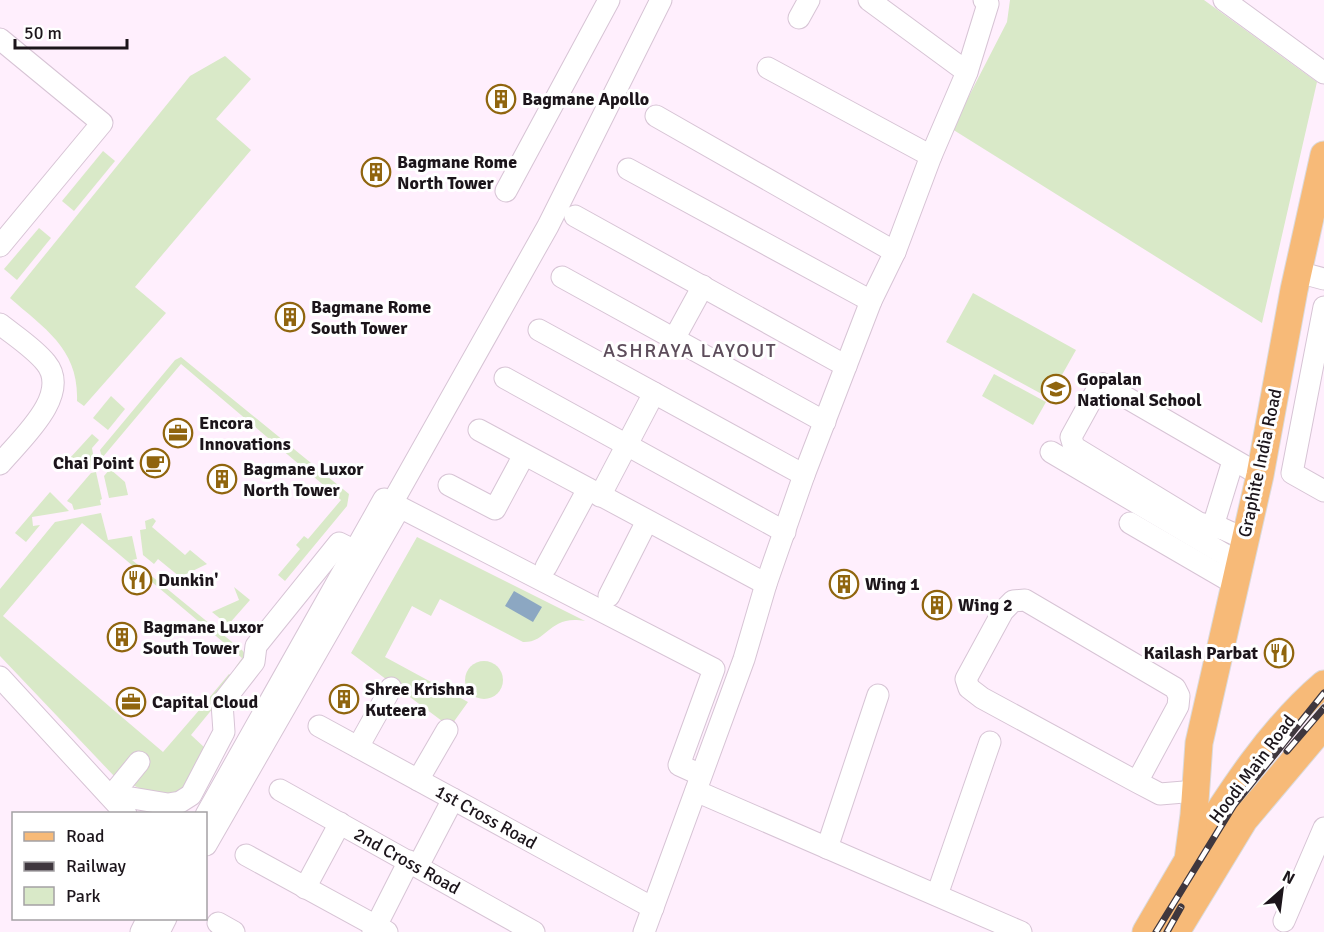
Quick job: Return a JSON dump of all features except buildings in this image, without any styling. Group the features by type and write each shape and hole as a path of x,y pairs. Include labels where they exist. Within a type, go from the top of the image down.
{"main road":[{"name":"Graphite India Road","path":"1198,868 1196,781 1199,743 1260,475 1296,281 1324,155"},
{"name":"Hoodi Main Road","path":"1198,868 1221,808 1264,749 1308,698 1324,684"},
{"name":"Hoodi Main Road","path":"1198,868 1319,740"},
{"path":"1146,932 1198,868"},
{"path":"1176,932 1198,868"}],"street":[{"path":"506,191 609,0"},
{"path":"207,843 392,503 548,226 661,0"},
{"path":"869,0 967,72"},
{"path":"649,923 744,659 766,584 804,476 871,301 895,252 931,156 967,72 988,4 984,0"},
{"path":"1224,0 1324,73"},
{"path":"1245,0 1324,58"},
{"path":"0,39 102,123 0,246"},
{"path":"768,68 931,156"},
{"path":"656,116 895,252"},
{"path":"628,169 871,301"},
{"path":"575,216 846,366"},
{"path":"562,277 825,422"},
{"path":"1296,281 1324,279"},
{"path":"1296,281 1324,306 1292,473 1324,490"},
{"path":"675,339 703,286"},
{"path":"0,324 45,361 52,374 54,390 48,405 0,464"},
{"path":"540,330 804,476"},
{"path":"505,378 785,532"},
{"path":"1240,562 1213,526 1199,523 1074,447 1071,442 1072,432 1103,384 1260,475"},
{"path":"546,567 627,445 654,393"},
{"path":"479,430 766,584"},
{"path":"1051,452 1240,562"},
{"path":"449,485 495,509 524,455"},
{"path":"1213,526 1233,461"},
{"path":"207,813 355,551 392,503"},
{"path":"392,503 714,669 679,765 698,783 827,848 1021,932"},
{"path":"609,596 647,521"},
{"path":"1130,523 1240,562"},
{"path":"110,794 168,804 180,802 191,795 224,732 222,703 254,662 256,646 339,543 355,551"},
{"path":"1137,782 1178,706 1179,696 1175,688 1025,600 1012,600 1003,611 966,679 969,688 982,698 1137,782 1160,794 1196,781"},
{"path":"0,677 125,812"},
{"path":"358,747 391,688"},
{"path":"827,848 878,695"},
{"name":"1st Cross Road","path":"319,726 453,799 649,923"},
{"path":"418,780 447,730"},
{"path":"937,895 990,742"},
{"path":"110,794 139,762"},
{"name":"2nd Cross Road","path":"280,790 534,932"},
{"path":"246,855 379,930 414,864 453,799"},
{"path":"306,888 340,823"},
{"path":"1284,921 1324,828"}],"green space":[{"path":"1010,0 1204,0 1317,82 1262,323 952,129 1007,22"},
{"path":"225,56 251,79 216,119 251,150 135,287 166,313 84,406 77,401 76,383 66,354 47,331 10,298 190,76"},
{"path":"103,151 115,161 74,211 62,201"},
{"path":"39,228 51,238 17,280 4,269"},
{"path":"973,293 1076,350 1049,398 946,342"},
{"path":"181,357 349,494 347,506 285,581 278,575 300,549 296,545 304,536 308,539 341,500 181,364 102,458 100,450 175,360"},
{"path":"994,374 1046,402 1033,425 982,396"},
{"path":"111,396 125,409 108,430 93,418"},
{"path":"92,434 99,440 92,448 95,466 86,471 70,458"},
{"path":"110,469 125,482 128,495 109,498 104,476"},
{"path":"96,472 102,499 100,500 101,505 74,510 72,504 67,501 91,473"},
{"path":"50,492 69,511 32,517 33,526 40,525 26,542 15,533"},
{"path":"101,513 108,540 132,536 137,559 132,560 243,651 245,655 242,673 235,668 242,658 82,523 3,616 163,752 201,708 197,704 205,695 209,698 229,674 236,680 191,735 205,748 206,755 177,792 153,793 115,777 0,656 0,589 55,522"},
{"path":"153,518 156,521 152,527 185,555 190,550 207,564 180,577 158,559 154,564 143,555 140,530 146,529 145,521"},
{"path":"417,537 585,621 564,621 538,638 523,642 440,599 431,616 412,606 385,657 468,702 450,727 351,653"},
{"path":"234,587 250,600 228,625 212,612 239,600"},
{"path":"484,661 497,667 503,680 497,693 484,699 471,693 465,680 471,667"}],"water":[{"path":"514,591 542,607 533,622 505,606"}],"railway":[{"path":"1156,932 1234,805 1324,693"},
{"path":"1287,751 1324,708"},
{"path":"1167,932 1181,907"}],"place":[{"name":"Bagmane Apollo","path":"501,99"},
{"name":"Bagmane Rome North Tower","path":"376,172"},
{"name":"Bagmane Rome South Tower","path":"290,317"},
{"name":"Gopalan National School","path":"1056,389"},
{"name":"Encora Innovations","path":"178,433"},
{"name":"Chai Point","path":"155,463"},
{"name":"Bagmane Luxor North Tower","path":"222,479"},
{"name":"Dunkin'","path":"137,580"},
{"name":"Wing 1","path":"844,584"},
{"name":"Wing 2","path":"937,605"},
{"name":"Bagmane Luxor South Tower","path":"122,637"},
{"name":"Kailash Parbat","path":"1279,653"},
{"name":"Shree Krishna Kuteera","path":"344,699"},
{"name":"Capital Cloud","path":"131,702"}],"district":[{"name":"ASHRAYA LAYOUT","path":"690,350"}]}
